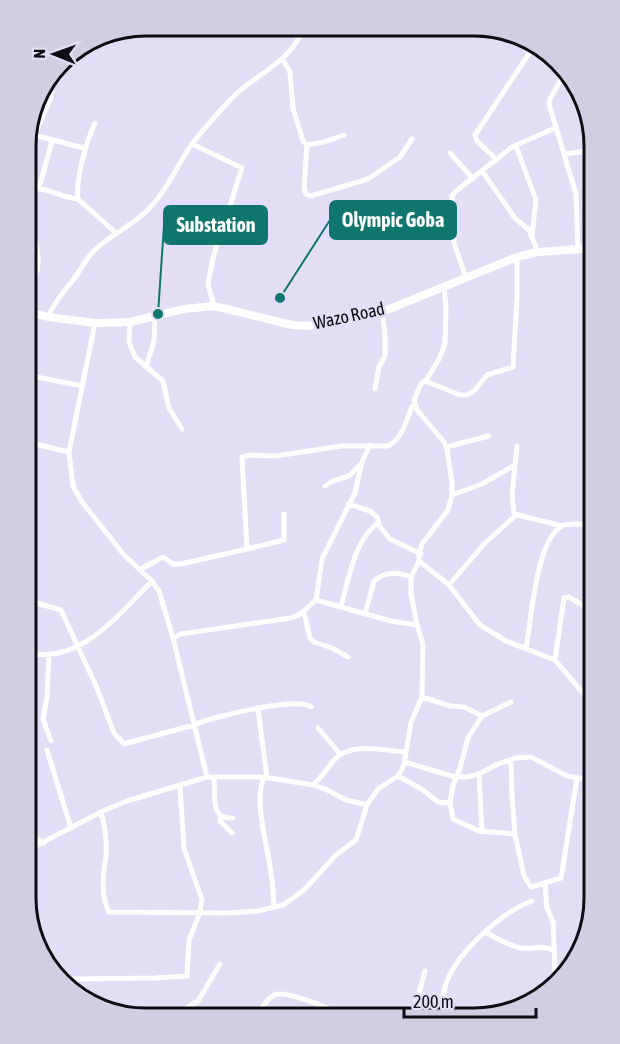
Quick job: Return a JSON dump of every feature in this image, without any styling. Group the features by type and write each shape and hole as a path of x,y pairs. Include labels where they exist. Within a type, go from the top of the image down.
{"main road":[{"name":"Wazo Road","path":"36,314 95,323 130,322 184,309 214,306 291,325 308,326 382,312 517,257 538,252 584,249"}],"street":[{"path":"48,317 54,303 75,278 89,256 116,233 143,216 156,201 192,144 232,99 283,60 301,36"},
{"path":"497,160 477,141 475,135 530,52"},
{"path":"283,60 290,72 295,116 300,134 307,145 304,188 306,194 311,196 368,179 400,157 412,139"},
{"path":"561,79 549,104 576,194 578,250"},
{"path":"38,128 50,100 51,90"},
{"path":"78,199 77,188 84,148 95,123"},
{"path":"466,278 454,243 452,196 516,146 555,128"},
{"path":"37,135 52,141 84,148"},
{"path":"307,145 344,135"},
{"path":"52,141 37,188 66,198 78,199 116,233"},
{"path":"192,144 242,168 213,258 208,284 214,306"},
{"path":"516,146 536,200 532,235"},
{"path":"565,154 584,151"},
{"path":"450,153 473,179"},
{"path":"482,171 515,218 527,226 538,252"},
{"path":"36,242 38,257 36,275"},
{"path":"425,381 460,396 467,395 474,391 487,375 513,367 517,257"},
{"path":"101,813 106,850 102,868 105,902 109,912 258,911 284,905 304,890 337,854 356,840 367,805 378,789 398,776 405,762 411,723 422,697 423,644 411,594 411,577 420,561 422,544 448,510 452,495 453,483 446,447 415,405 416,394 440,359 445,344 444,286"},
{"path":"375,389 379,367 385,353 386,333 382,312"},
{"path":"146,367 154,341 155,317"},
{"path":"130,322 129,342 137,361 163,381 169,408 182,429"},
{"path":"95,323 69,452 73,486 82,502 124,555 141,569 159,591 194,725 211,778 215,808 221,817 233,818"},
{"path":"36,377 83,386"},
{"path":"247,549 242,457 276,456 341,446 388,446 394,443 402,432 412,406 415,405"},
{"path":"446,447 489,436"},
{"path":"36,444 69,452"},
{"path":"316,600 322,559 355,493 370,445"},
{"path":"515,516 512,495 517,446"},
{"path":"325,486 349,476 363,462"},
{"path":"452,495 482,484 515,465"},
{"path":"348,504 370,512 377,517 380,527 390,539 421,554"},
{"path":"141,569 163,557 173,564 181,564 284,540 284,514"},
{"path":"515,516 562,526 584,525"},
{"path":"449,585 483,544 515,516"},
{"path":"341,606 356,556 366,534 378,523"},
{"path":"526,649 536,579 552,536 562,526"},
{"path":"420,561 449,585 480,625 506,641 555,660 584,693"},
{"path":"365,615 374,581 385,574 398,573 411,577"},
{"path":"36,655 49,655 78,646 108,626 152,581"},
{"path":"555,660 564,598 569,597 584,606"},
{"path":"173,638 182,634 291,618 304,612 308,605 316,600 365,615 417,625"},
{"path":"36,603 61,610 97,688 114,733 123,744 194,725 203,720 279,704 301,703 311,707"},
{"path":"304,612 310,638 348,657"},
{"path":"49,655 47,697 43,719 51,741"},
{"path":"422,697 450,706 464,707 482,716"},
{"path":"511,702 482,716 468,738 460,768 455,777 450,803 453,819 468,827 482,832 515,834"},
{"path":"258,709 266,778 261,786 262,822 271,872 274,906"},
{"path":"318,728 341,755"},
{"path":"313,785 345,752 361,748 406,752"},
{"path":"47,750 71,828"},
{"path":"405,762 455,777 479,774 498,764 522,757 532,758 563,774 584,779"},
{"path":"511,760 515,834 527,882 533,887 561,878 577,778"},
{"path":"479,774 482,832"},
{"path":"398,776 423,790 438,802 450,803"},
{"path":"36,847 127,801 211,778 266,778 313,785 346,800 367,805"},
{"path":"71,979 187,976 189,940 200,912 201,895 183,848 180,787"},
{"path":"221,817 220,821 232,833"},
{"path":"36,838 44,843"},
{"path":"545,884 547,908 554,922 556,972"},
{"path":"443,1008 447,981 463,954 485,932 512,911 532,901"},
{"path":"485,932 502,942 519,947 545,947 554,951"},
{"path":"189,1008 198,1001 220,964"},
{"path":"415,1008 425,971"},
{"path":"263,1008 271,996 278,994 309,1000 328,1008"}],"place":[{"name":"Olympic Goba","path":"280,298"},
{"name":"Substation","path":"158,314"}]}
